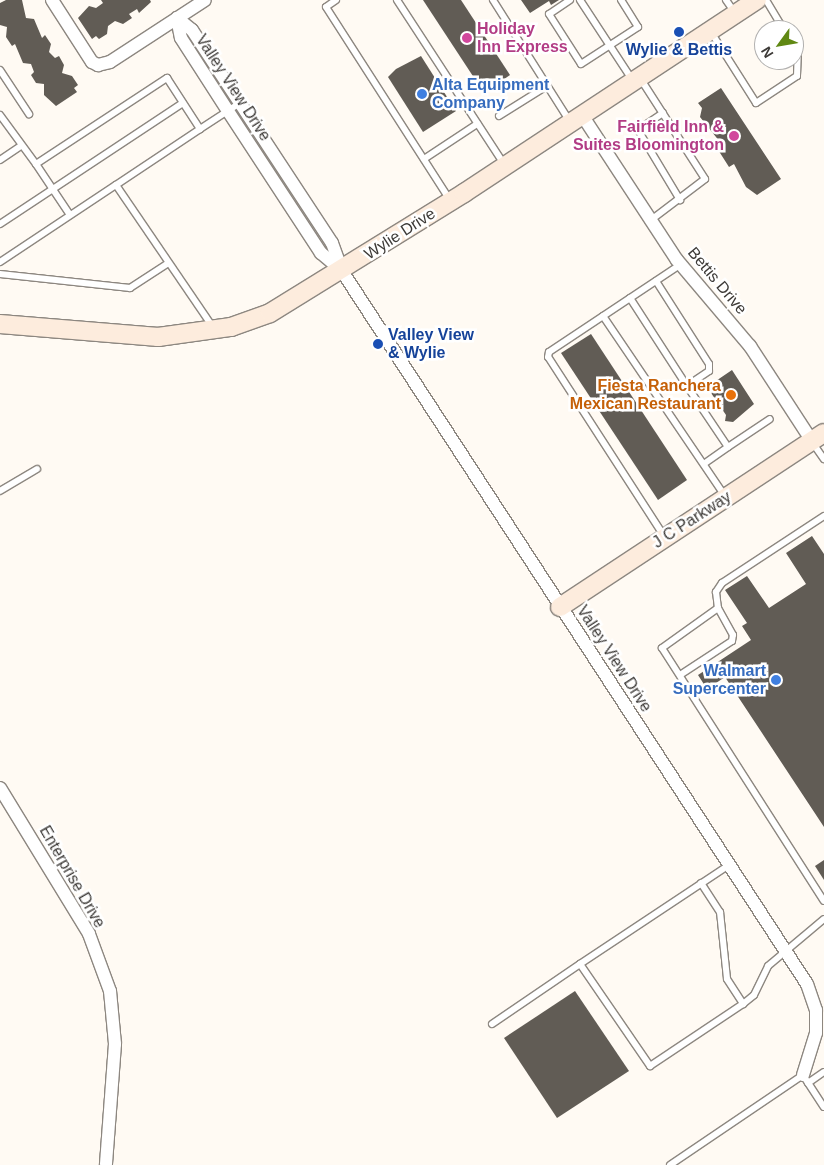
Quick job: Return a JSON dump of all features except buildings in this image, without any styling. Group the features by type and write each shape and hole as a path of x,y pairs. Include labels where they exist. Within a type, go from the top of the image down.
{"main road":[{"name":"Wylie Drive","path":"0,324 141,337 214,330 270,313 342,271 710,31 731,7 757,0"},
{"name":"J C Parkway","path":"560,607 818,437"}],"street":[{"path":"52,0 92,62 98,65 110,62 205,0"},
{"name":"Valley View Drive","path":"177,18 192,30 332,243 342,271 728,865 786,951 812,994 816,1010 816,1033 805,1079"},
{"name":"Valley View Drive","path":"177,18 181,38 228,111 321,253 342,271"},
{"name":"Bettis Drive","path":"576,119 651,220 680,265 750,346 818,437"},
{"name":"Enterprise Drive","path":"0,788 84,926 110,991 116,1044 106,1165"}],"lane":[{"path":"336,0 326,7 451,201"},
{"path":"397,0 505,166"},
{"path":"493,0 547,86 576,119"},
{"path":"570,0 549,14 581,64 638,26 621,0"},
{"path":"580,0 610,45 663,113 705,179 680,200 651,220"},
{"path":"766,0 778,20"},
{"path":"710,31 756,103 797,76 797,70"},
{"path":"0,70 29,114"},
{"path":"36,164 167,78 200,129"},
{"path":"499,116 547,86"},
{"path":"0,262 240,103"},
{"path":"0,224 183,104"},
{"path":"663,113 638,130 680,200"},
{"path":"0,115 70,215"},
{"path":"424,159 477,124"},
{"path":"0,160 21,146"},
{"path":"116,185 167,264 174,268 214,330"},
{"path":"0,274 130,288 167,264"},
{"path":"665,537 548,357 549,352 680,265"},
{"path":"656,281 709,364 709,371 686,386"},
{"path":"630,298 728,448"},
{"path":"604,316 726,497"},
{"path":"704,464 770,420"},
{"path":"818,437 824,459"},
{"path":"0,492 37,469"},
{"path":"680,675 732,641 733,635 718,608 716,592 722,583 824,516"},
{"path":"718,608 664,644 662,648 824,901"},
{"path":"492,1024 728,865"},
{"path":"701,883 720,912 727,979 742,1004"},
{"path":"580,964 650,1066 754,994 768,966 824,919"},
{"path":"670,1165 805,1079 824,1072"},
{"path":"805,1079 824,1107"}],"place":[{"name":"Wylie & Bettis","path":"679,32"},
{"name":"Holiday Inn Express","path":"467,38"},
{"name":"Alta Equipment Company","path":"422,94"},
{"name":"Fairfield Inn & Suites Bloomington","path":"734,136"},
{"name":"Valley View & Wylie","path":"378,344"},
{"name":"Fiesta Ranchera Mexican Restaurant","path":"731,395"},
{"name":"Walmart Supercenter","path":"776,680"}]}
